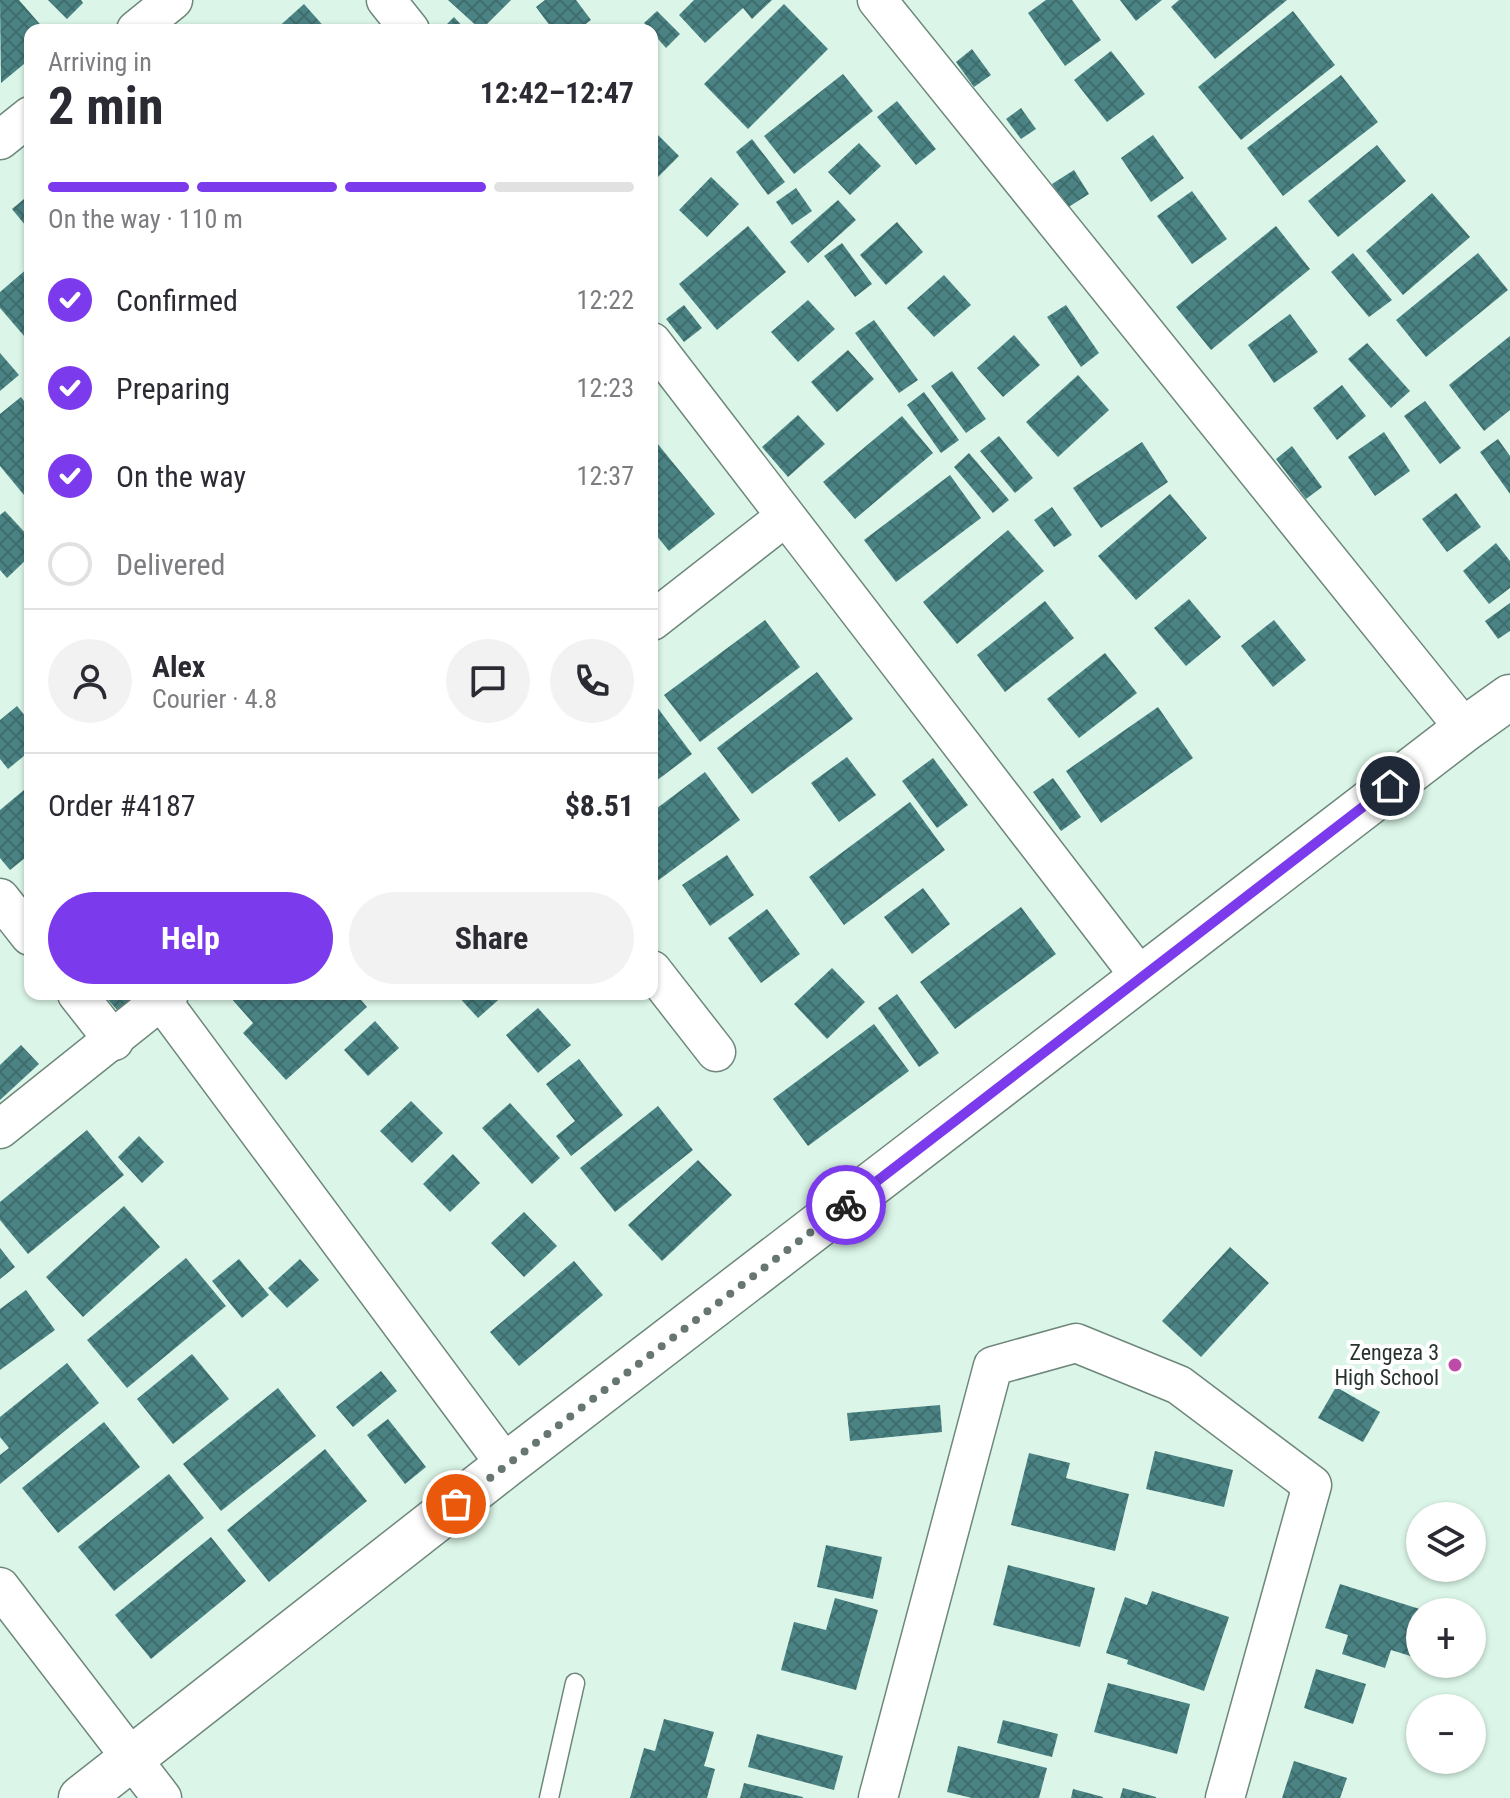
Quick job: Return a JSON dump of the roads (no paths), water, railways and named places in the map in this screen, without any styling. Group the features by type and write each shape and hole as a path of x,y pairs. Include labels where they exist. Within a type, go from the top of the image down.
{"street":[{"path":"143,24 173,0"},
{"path":"386,0 405,24"},
{"path":"877,0 1465,729"},
{"path":"0,140 24,121"},
{"path":"658,350 1142,979"},
{"path":"658,616 785,517"},
{"path":"81,1798 506,1465 1510,697"},
{"path":"0,898 24,928"},
{"path":"658,978 716,1052"},
{"path":"82,1000 114,1041"},
{"path":"0,1129 162,1000"},
{"path":"167,1000 506,1465"},
{"path":"878,1798 993,1366 1076,1343 1179,1385 1312,1485 1225,1798"},
{"path":"0,1587 162,1798"}],"lane":[{"path":"549,1798 575,1683"}],"place":[{"name":"Zengeza 3 High School","path":"1455,1365"}]}
